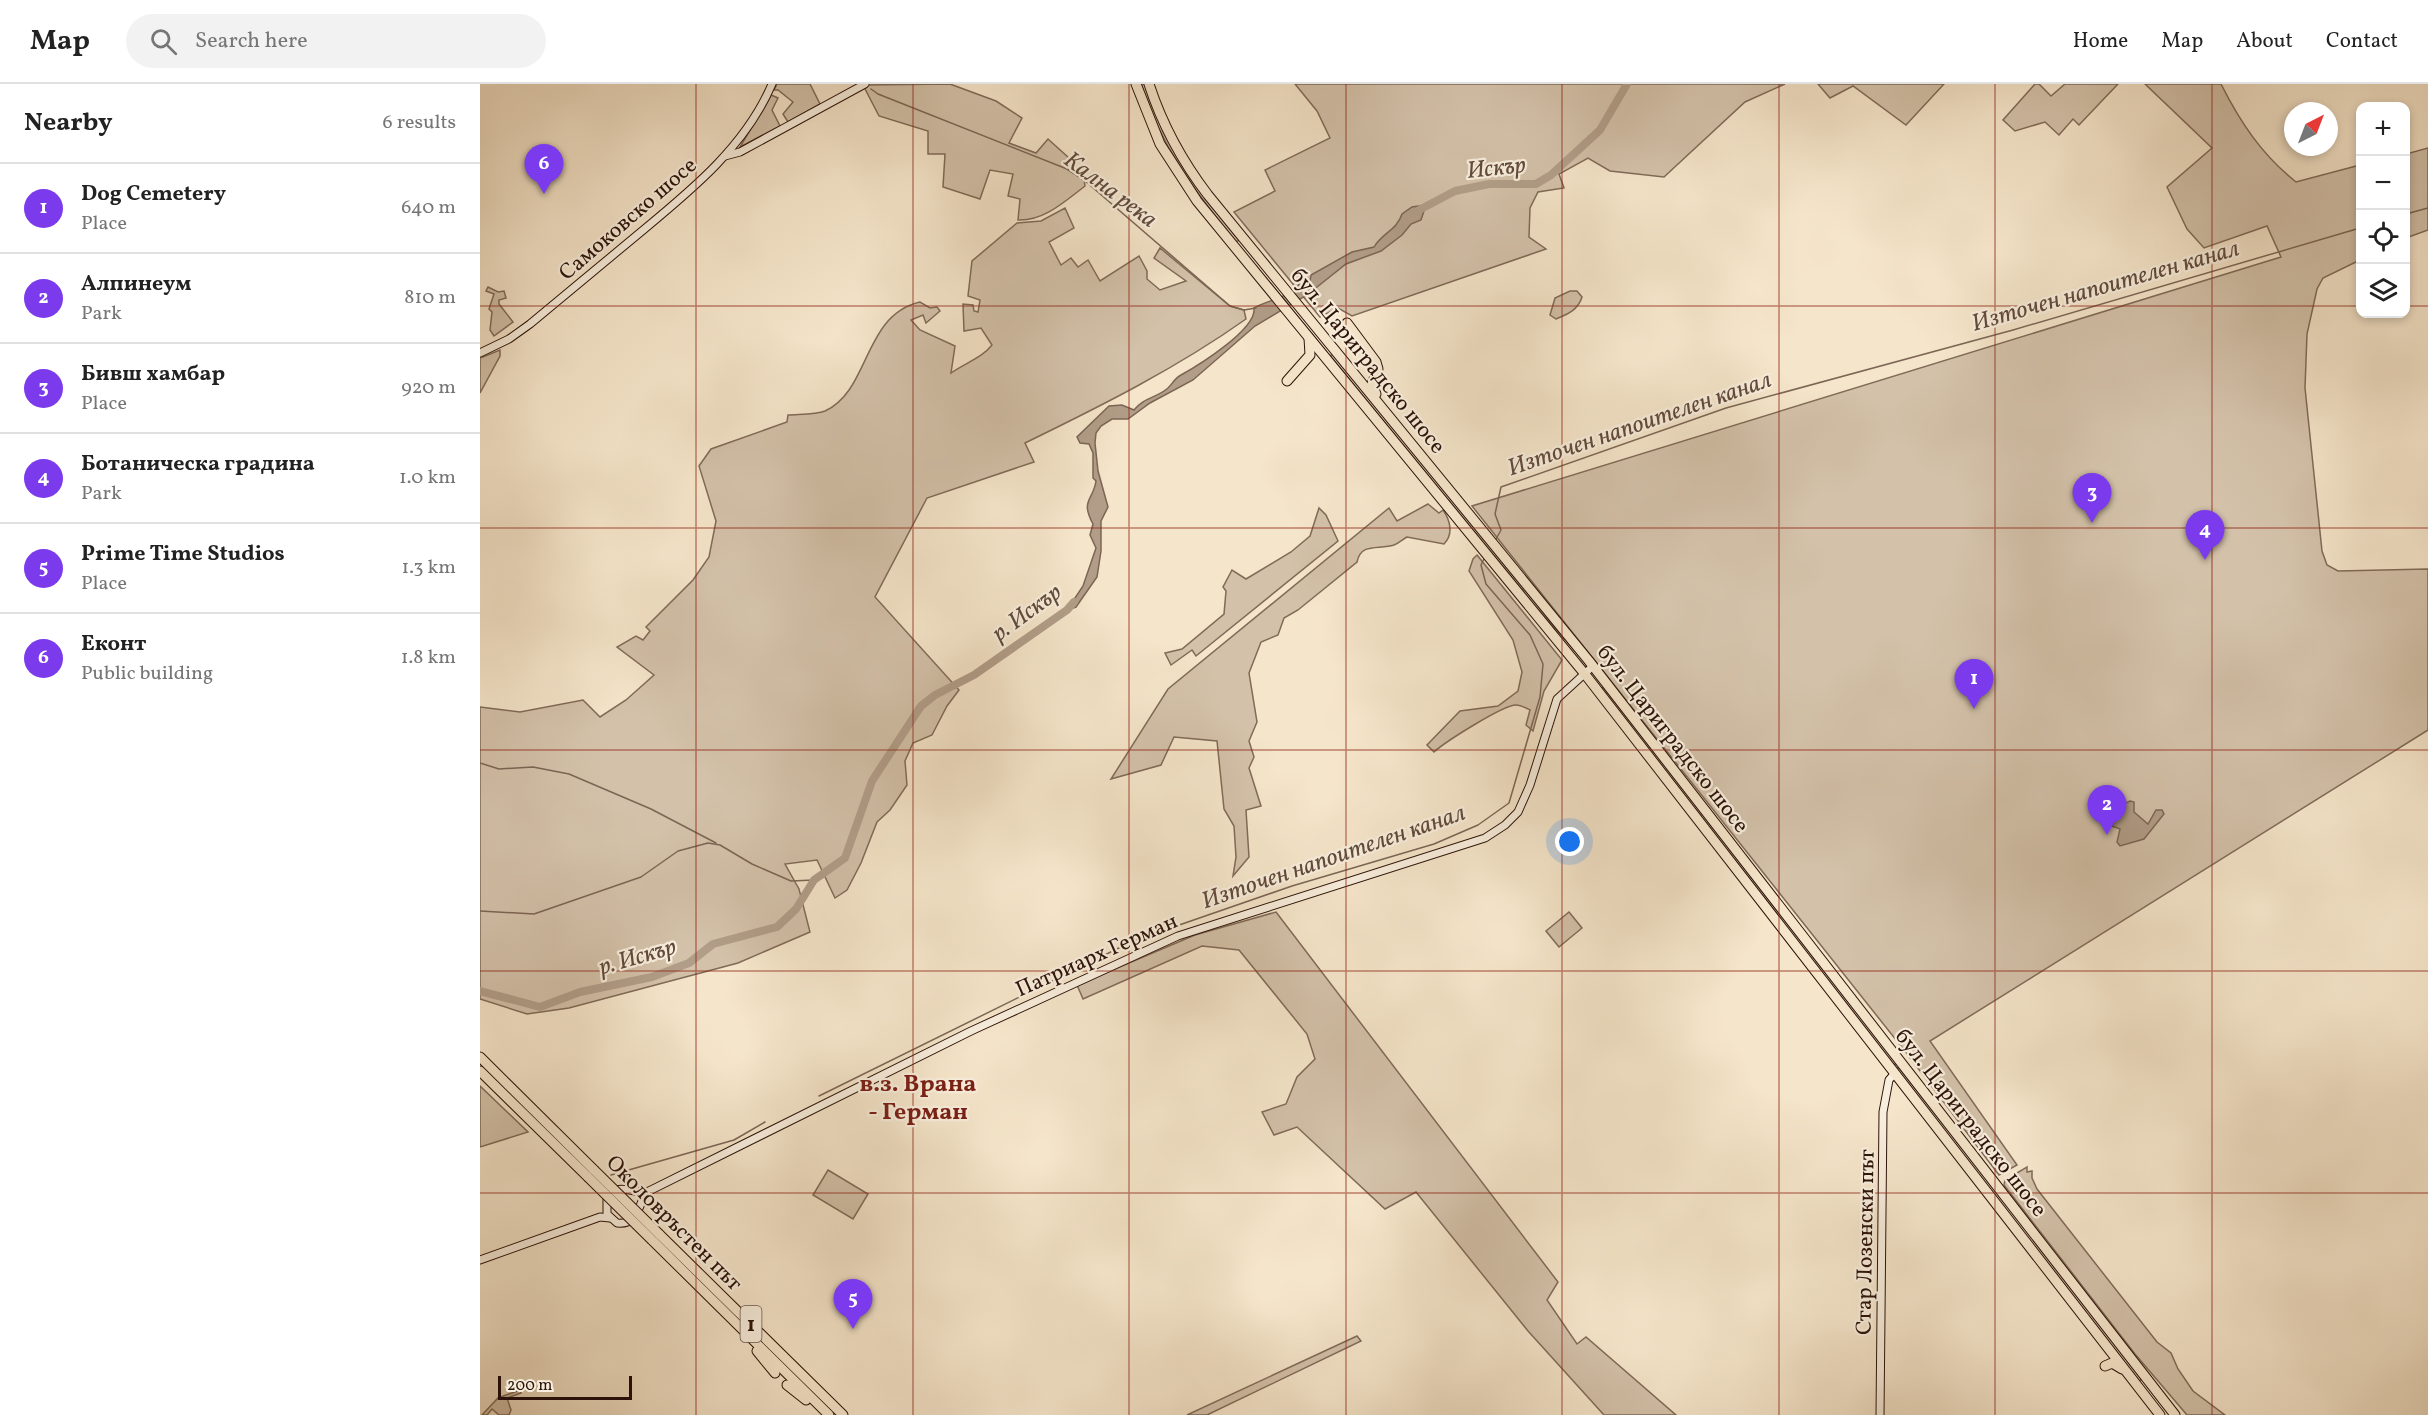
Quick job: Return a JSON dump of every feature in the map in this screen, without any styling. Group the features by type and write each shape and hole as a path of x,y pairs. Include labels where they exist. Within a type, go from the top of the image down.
{"highway":[{"name":"бул. Цариградско шосе","path":"1136,84 1155,132 1173,166 1197,201 1584,673 2158,1415"},
{"name":"бул. Цариградско шосе","path":"1149,84 1165,126 1193,174 1593,666 2175,1415"},
{"path":"1347,323 1376,362 1378,369 1374,376 1373,388 1390,416"},
{"path":"1287,381 1306,363 1311,351 1308,336"},
{"path":"1306,363 1319,360 1332,365"},
{"path":"1344,360 1363,376 1374,376"},
{"name":"Околовръстен път","path":"480,1058 591,1173 725,1306 844,1415"},
{"name":"Околовръстен път","path":"480,1071 591,1173"},
{"path":"725,1306 796,1360"},
{"path":"725,1306 775,1373"},
{"name":"Околовръстен път","path":"725,1306 827,1415"},
{"path":"805,1369 844,1415"},
{"path":"787,1385 827,1415"},
{"path":"2152,1385 2183,1415"}],"street":[{"name":"Самоковско шосе","path":"480,353 509,339 549,309 675,204 725,156 755,115 772,84"},
{"path":"725,156 740,152 864,84"},
{"name":"Патриарх Герман","path":"647,1192 980,1027 1178,936 1485,838 1505,825 1518,812 1530,786 1557,699 1593,666"},
{"name":"Стар Лозенски път","path":"1880,1415 1883,1112 1889,1080 1895,1073"},
{"path":"480,1260 600,1216 617,1222 630,1222 638,1214 640,1203 647,1192 622,1188 612,1191 600,1216"},
{"path":"633,1191 640,1203"},
{"path":"605,1209 610,1218"}],"shaded area":[{"path":"777,84 810,84 820,104 788,122 783,114 793,102 778,90 774,90"},
{"path":"950,84 996,101 1022,118 1009,143 1036,153 1048,139 1069,158 1067,169 1084,180 1085,186 1045,214 1018,220 1020,199 1008,196 1013,174 990,170 980,199 943,187 945,154 928,154 928,131 879,116 863,85"},
{"path":"1141,84 1145,84 1163,127 1184,166 1239,240 1236,242 1181,168 1158,128"},
{"path":"1295,84 1785,84 1745,102 1664,177 1610,171 1588,158 1559,174 1564,188 1538,192 1530,208 1529,237 1546,249 1352,316 1338,308 1320,317 1234,212 1275,191 1265,170 1330,138 1317,111"},
{"path":"1818,84 1944,84 1906,125 1853,86 1830,98"},
{"path":"2035,84 2039,84 2051,96 2065,84 2118,84 2079,125 2073,119 2059,135 2045,122 2015,131 2003,120"},
{"path":"2145,84 2221,84 2236,112 2262,149 2296,182 2356,166 2356,262 2323,278 2317,289 2307,334 2305,388 2322,551 2327,565 2338,571 2428,569 2428,730 1930,1041 2017,1165 1999,1175 1908,1055 1472,506 2281,257 2267,226 2204,248 2187,229 2167,187 2212,148"},
{"path":"771,95 778,98 772,110 780,126 740,147"},
{"path":"2428,148 2428,230 2410,237 2410,156 2410,153"},
{"path":"1426,205 1421,220 1411,224 1402,235 1381,251 1346,264 1307,295 1255,326 1193,380 1150,403 1128,419 1112,419 1101,426 1096,433 1095,443 1098,471 1108,507 1101,521 1101,551 1097,577 1076,607 1067,610 1083,586 1096,548 1090,535 1093,524 1087,505 1096,481 1093,478 1093,453 1089,444 1080,443 1077,437 1109,406 1122,405 1134,410 1142,402 1164,391 1179,376 1213,355 1237,336 1246,326 1254,308 1287,295 1301,281 1310,281 1311,275 1352,252 1374,247 1397,224 1402,214 1412,207"},
{"path":"1065,208 1074,228 1049,242 1061,265 1071,258 1078,267 1088,260 1100,281 1139,256 1147,271 1147,279 1160,290 1186,281 1154,258 1160,248 1230,306 1244,310 1246,319 1166,370 1025,443 1034,462 927,498 875,597 959,690 947,706 932,735 913,743 905,761 907,785 890,810 877,822 861,863 847,890 835,898 817,860 785,864 799,889 810,932 738,963 569,1008 527,1014 480,999 480,707 520,712 583,700 600,717 626,700 654,675 617,647 636,636 643,640 650,631 646,627 693,580 709,557 716,521 699,466 711,449 787,422 788,415 825,411 840,401 851,387 887,322 901,310 920,302 930,308 937,307 940,311 926,323 923,315 911,320 920,330 955,346 951,373 978,357 992,345 981,328 964,331 963,304 973,305 974,311 978,312 980,300 968,296 972,261 1017,223 1041,221"},
{"path":"488,287 498,292 504,291 506,298 499,300 499,304 513,322 494,336 490,330 492,312 489,309 494,294 486,291"},
{"path":"1570,291 1577,291 1582,297 1578,305 1572,311 1556,319 1550,315 1555,298"},
{"path":"500,350 500,356 480,393 480,358"},
{"path":"1333,354 1585,662 1536,607 1330,356"},
{"path":"1428,504 1439,513 1443,510 1448,518 1450,531 1444,544 1407,537 1394,545 1367,549 1362,552 1357,562 1298,610 1284,618 1278,635 1261,642 1249,673 1257,722 1249,741 1254,757 1249,768 1261,806 1246,810 1249,857 1233,876 1236,857 1234,826 1224,809 1217,741 1174,737 1161,765 1111,779 1168,689 1389,508 1397,521"},
{"path":"1319,508 1326,515 1338,541 1196,656 1192,650 1171,665 1165,653 1182,649 1224,614 1226,591 1223,587 1232,570 1246,579 1291,552 1310,536"},
{"path":"1477,555 1562,660 1544,691 1533,731 1526,725 1530,710 1516,705 1487,717 1434,752 1427,745 1460,711 1498,706 1518,691 1522,672 1513,640 1469,571"},
{"path":"1603,687 1898,1065 1893,1064 1601,688"},
{"path":"2130,801 2134,802 2134,812 2148,824 2156,810 2162,810 2164,814 2144,839 2120,846 2117,842 2120,829 2112,826 2121,805"},
{"path":"1276,912 1558,1282 1547,1300 1577,1344 1586,1337 1676,1415 1604,1415 1528,1331 1416,1192 1385,1209 1297,1127 1274,1135 1262,1112 1286,1104 1297,1077 1315,1059 1307,1034 1239,950 1202,946 1083,999 1077,985 1195,935"},
{"path":"1569,912 1582,928 1559,947 1546,931"},
{"path":"1894,1066 1900,1069 2142,1379 2139,1381"},
{"path":"480,1086 528,1132 480,1147"},
{"path":"2027,1167 2027,1172 2032,1171 2032,1178 2037,1189 2157,1342 2171,1353 2178,1369 2193,1391 2225,1415 2187,1415 2135,1354 2004,1185 2005,1180"},
{"path":"828,1170 868,1194 853,1219 813,1195"},
{"path":"1357,1336 1361,1341 1207,1415 1187,1415"},
{"path":"520,1390 521,1393 507,1398 511,1410 509,1415 499,1415 492,1409 487,1415 482,1415 498,1398"}],"waterway":[{"name":"Искър","path":"1419,210 1455,191 1489,184 1536,184 1551,175 1600,130 1627,84"},
{"name":"Кална река","path":"871,89 878,94 1067,169 1084,180 1230,306 1244,310 1256,308"},
{"name":"Източен напоителен канал","path":"2410,213 2428,208"},
{"name":"Източен напоителен канал","path":"1496,539 1501,530 1495,514 1501,487 1726,408 2013,330 2356,229"},
{"name":"Източен напоителен канал","path":"819,1096 1133,941 1292,886 1434,844 1478,825 1509,803 1540,697 1543,664 1530,635 1486,584 1481,565 1484,559"},
{"name":"р. Искър","path":"480,991 540,1007 580,992 652,977 689,963 713,944 777,927 796,909 814,880 845,858 872,781 921,706 935,695 974,675 1067,610 1074,602"},
{"path":"480,763 499,769 533,767 569,774 651,809 716,843"},
{"name":"р. Искър","path":"480,911 534,914 641,877 678,851 708,843 720,845 752,864 791,881 814,880"},
{"name":"Източен напоителен канал","path":"611,1175 734,1140 765,1122"}],"place":[{"name":"Еконт","path":"544,194"},
{"name":"Бивш хамбар","path":"2092,523"},
{"name":"Ботаническа градина","path":"2205,560"},
{"name":"Dog Cemetery","path":"1974,709"},
{"name":"Алпинеум","path":"2107,835"},
{"name":"Prime Time Studios","path":"853,1329"}],"district":[{"name":"в.з. Врана - Герман","path":"918,1097"}]}
